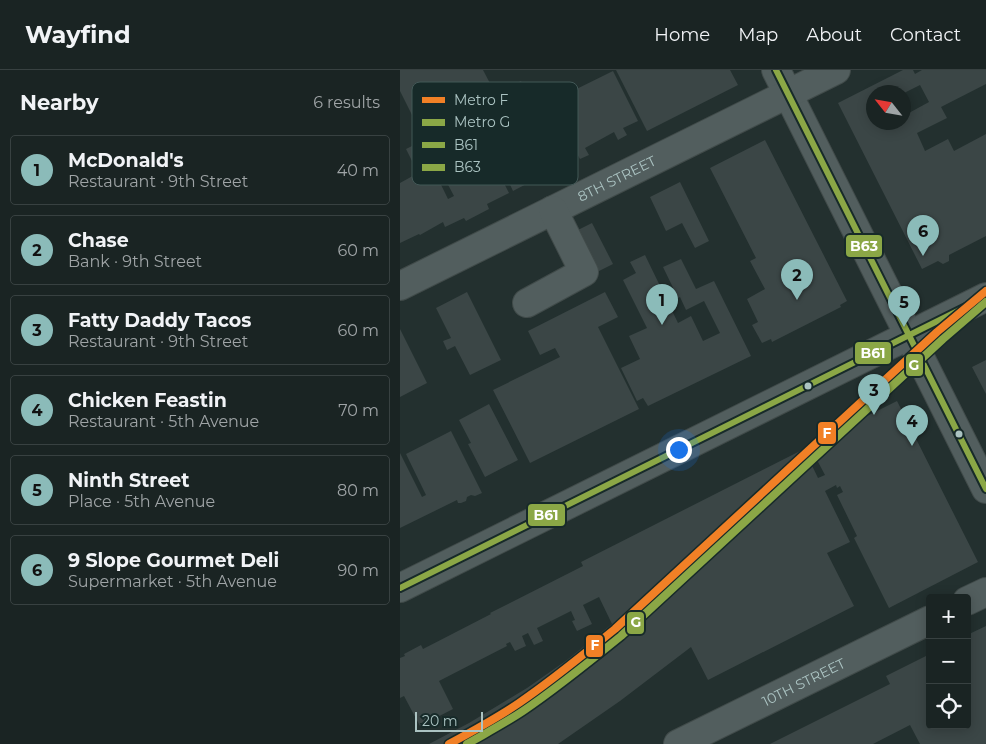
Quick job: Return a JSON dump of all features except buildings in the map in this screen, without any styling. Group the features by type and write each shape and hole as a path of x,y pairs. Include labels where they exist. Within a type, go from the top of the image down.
{"street":[{"name":"8TH STREET","path":"400,286 553,210 782,82 836,70"},
{"path":"782,82 986,489"},
{"path":"527,303 584,272 553,210"},
{"path":"400,588 986,297"},
{"path":"971,599 986,592"},
{"name":"10TH STREET","path":"678,744 926,622"}],"metro line":[{"name":"F","path":"449,744 519,703 615,629 937,332 986,291"},
{"name":"G","path":"467,744 536,702 621,636 943,339 986,302"}],"transit line":[{"name":"B63","path":"776,70 986,489"},
{"name":"B61","path":"400,588 986,297"}],"place":[{"name":"9 Slope Gourmet Deli","path":"923,256"},
{"name":"Chase","path":"797,300"},
{"name":"McDonald's","path":"662,325"},
{"name":"Ninth Street","path":"904,327"},
{"name":"Fatty Daddy Tacos","path":"874,415"},
{"name":"Chicken Feastin","path":"912,446"}]}
